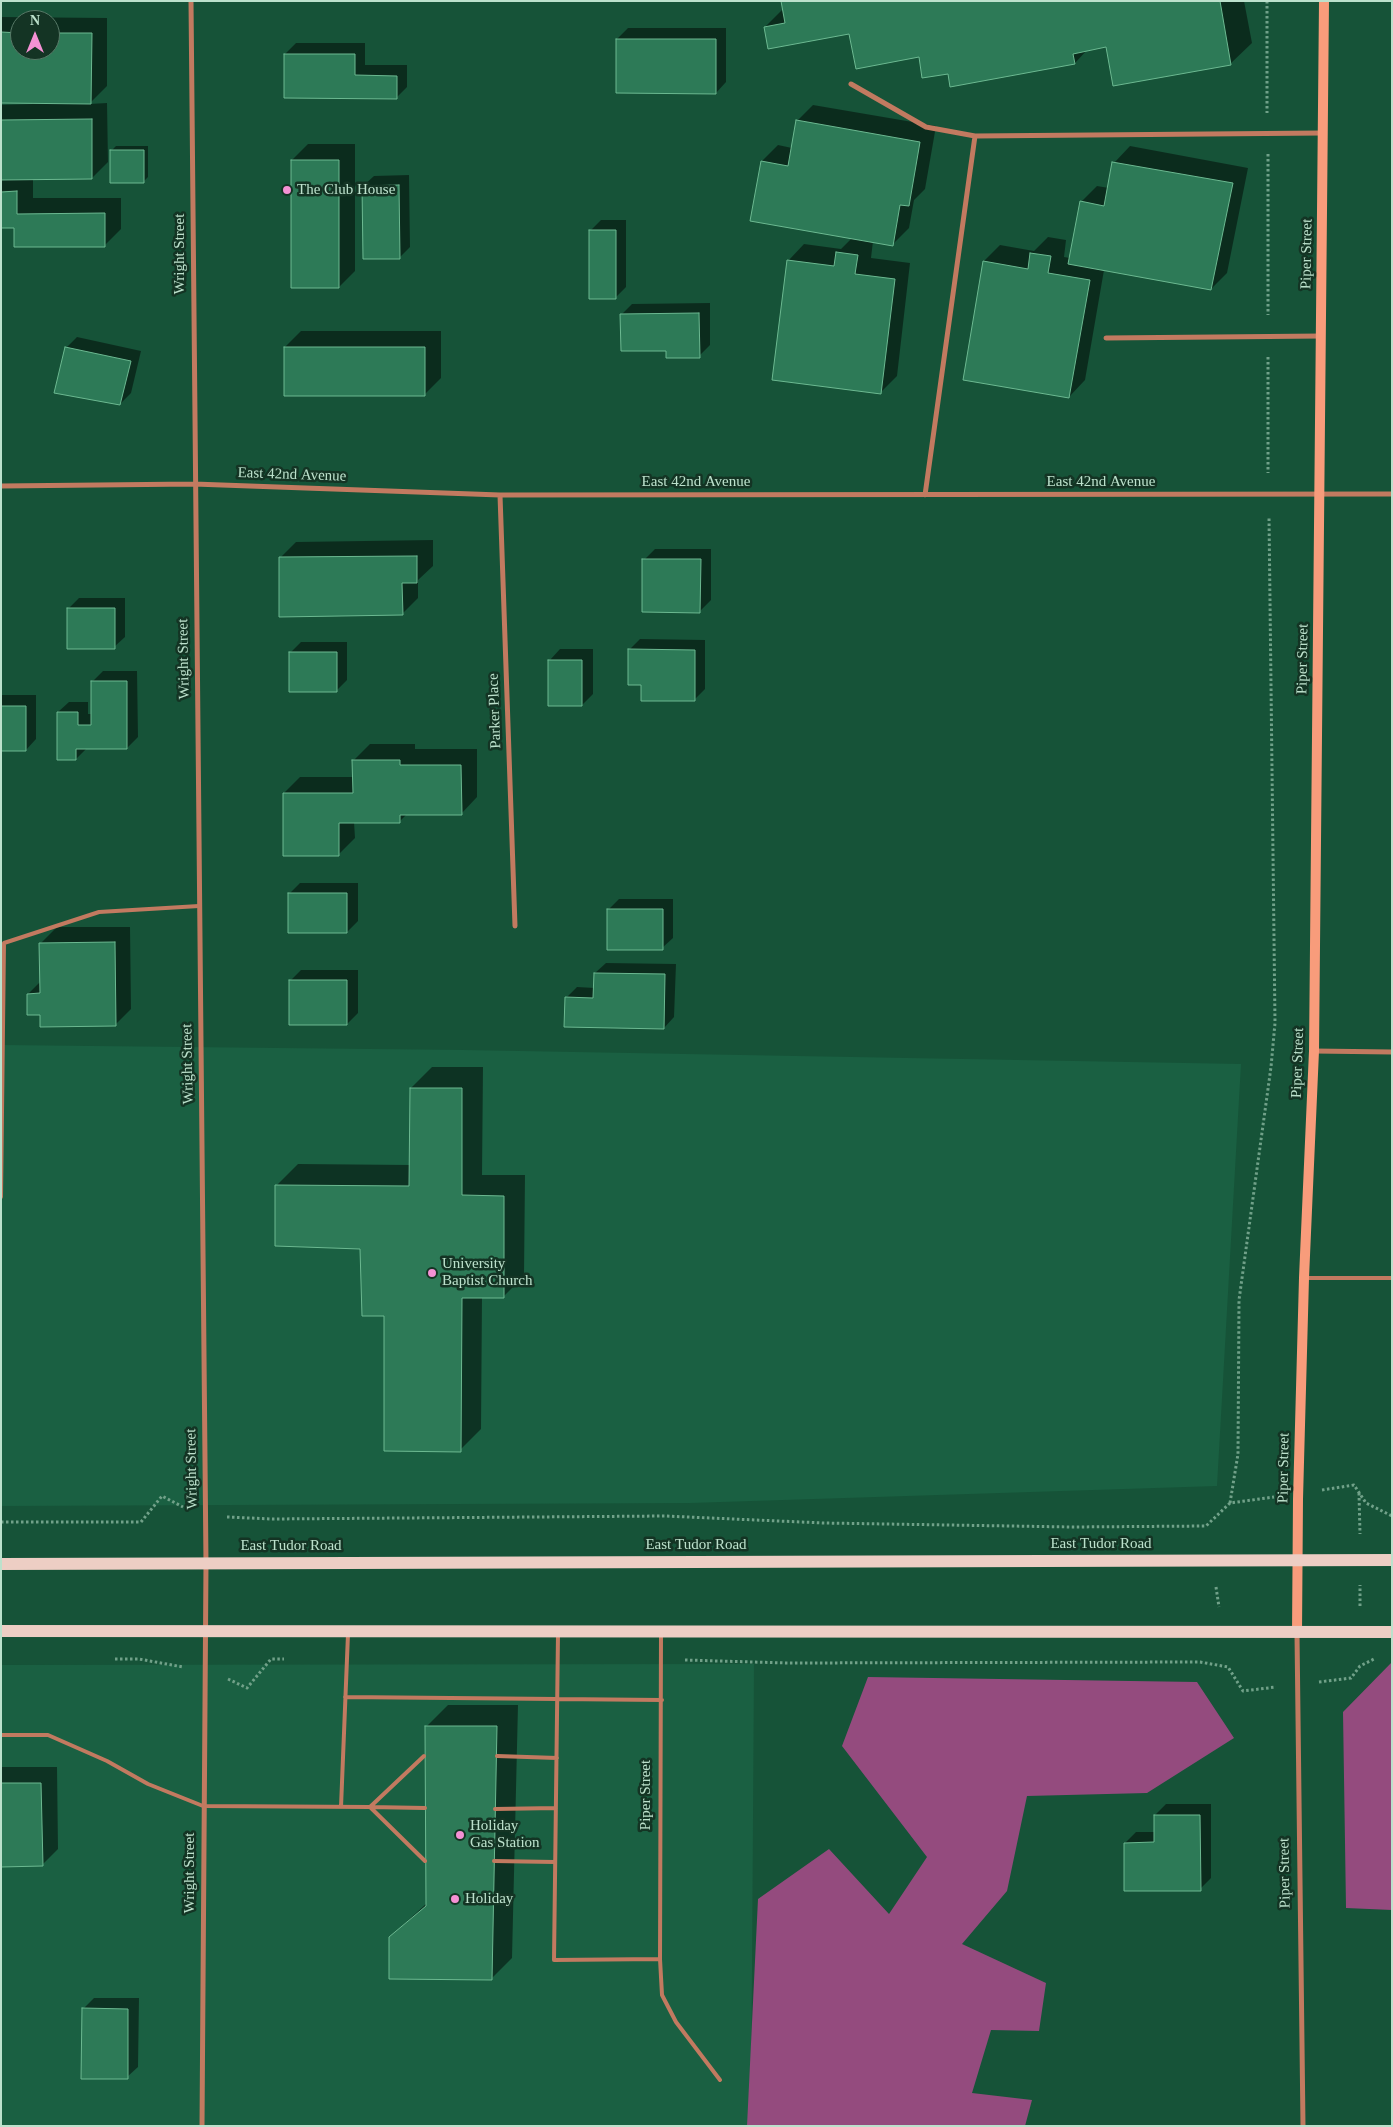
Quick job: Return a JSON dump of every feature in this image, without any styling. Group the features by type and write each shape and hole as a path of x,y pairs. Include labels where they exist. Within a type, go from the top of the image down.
{"main road":[{"name":"East Tudor Road","path":"1,1564 1392,1560"},
{"path":"1,1631 1392,1632"}],"street":[{"name":"Wright Street","path":"191,1 194,484 206,1563 204,1631 202,2126"},
{"name":"Piper Street","path":"1302,2126 1297,1560 1304,1278 1314,1051 1324,1"},
{"path":"850,84 926,127 974,136 1323,133"},
{"path":"925,495 974,136"},
{"path":"1106,338 1322,336"},
{"name":"East 42nd Avenue","path":"1,486 194,484 500,495 1392,494"},
{"name":"Parker Place","path":"500,495 515,926"},
{"path":"1314,1051 1392,1052"}],"lane":[{"path":"1,1197 4,943 100,912 199,906"},
{"path":"1304,1278 1392,1278"},
{"path":"341,1807 348,1631"},
{"path":"558,1632 554,1960 660,1959"},
{"name":"Piper Street","path":"660,1632 662,1700 660,1959 662,1995 676,2022 720,2080"},
{"path":"345,1698 662,1700"},
{"path":"1,1735 48,1736 107,1761 148,1784 203,1806 425,1808"},
{"path":"370,1807 424,1756"},
{"path":"497,1756 557,1758"},
{"path":"370,1807 425,1860"},
{"path":"495,1809 556,1808"},
{"path":"494,1861 555,1862"}],"path":[{"path":"1267,1 1267,104"},
{"path":"1,1522 142,1522 162,1496 196,1515 272,1519 665,1516 864,1524 1072,1527 1206,1526 1230,1503 1238,1454 1239,1300 1271,1067 1275,1023 1269,495 1268,156"},
{"path":"1354,1485 1366,1502 1392,1516"},
{"path":"1206,1526 1228,1667 1244,1691"},
{"path":"1351,1678 1360,1666 1382,1655"},
{"path":"109,1659 139,1660 204,1671 247,1688 271,1660 290,1660"},
{"path":"661,1660 787,1662 1200,1662 1228,1667"}],"shaded area":[{"path":"1,1045 464,1050 1241,1064 1217,1486 690,1503 1,1506"},
{"path":"1392,1662 1392,1910 1346,1908 1343,1712"},
{"path":"754,1664 751,2126 1,2126 1,1665"},
{"path":"868,1677 1197,1682 1234,1738 1147,1793 1027,1796 1007,1891 962,1944 1046,1983 1039,2031 991,2030 972,2093 1032,2100 1025,2126 747,2126 758,1899 829,1849 889,1914 927,1857 842,1746"}],"building":[{"path":"781,1 1220,1 1231,65 1113,86 1106,47 1073,54 1075,64 950,87 948,74 922,78 919,57 856,69 849,34 768,49 764,27 785,23"},
{"path":"1,32 10,32 10,60 60,60 60,33 92,33 91,104 1,103"},
{"path":"616,39 716,39 716,94 616,93"},
{"path":"284,54 355,54 355,75 397,76 397,99 284,98"},
{"path":"92,119 92,179 1,180 1,120"},
{"path":"796,120 920,142 909,206 900,205 893,246 750,221 761,161 788,166"},
{"path":"110,150 144,150 144,183 110,183"},
{"path":"291,160 339,160 339,288 291,288"},
{"path":"1112,162 1233,183 1211,290 1068,264 1080,201 1104,206"},
{"path":"399,185 400,259 363,259 362,186"},
{"path":"17,191 17,214 105,213 105,247 14,247 14,228 1,228 1,192"},
{"path":"589,230 616,230 616,299 589,299"},
{"path":"836,252 858,255 855,274 895,279 881,394 772,380 787,260 834,266"},
{"path":"1030,253 1051,256 1048,273 1090,280 1069,398 963,380 983,261 1028,269"},
{"path":"699,313 700,358 666,358 666,351 621,351 620,314"},
{"path":"65,347 131,361 120,405 54,393"},
{"path":"284,347 425,347 425,396 284,396"},
{"path":"417,556 417,583 402,583 403,615 279,617 279,557"},
{"path":"642,559 701,559 700,613 642,612"},
{"path":"67,608 115,608 115,649 67,649"},
{"path":"628,649 695,650 695,701 641,701 641,685 628,685"},
{"path":"289,652 337,652 337,692 289,692"},
{"path":"548,660 582,660 582,706 548,706"},
{"path":"91,681 127,681 127,749 76,749 76,760 57,760 57,712 78,712 78,725 91,725"},
{"path":"1,706 26,706 26,751 1,751"},
{"path":"352,760 400,760 400,765 461,765 462,815 400,815 400,823 339,823 339,856 283,856 283,793 353,793"},
{"path":"288,893 347,893 347,933 288,933"},
{"path":"607,909 663,909 663,950 607,950"},
{"path":"115,942 116,1026 40,1027 40,1015 27,1015 27,994 40,993 39,943"},
{"path":"594,973 665,974 664,1029 564,1027 565,997 593,998"},
{"path":"289,980 347,980 347,1025 289,1025"},
{"name":"University Baptist Church","path":"410,1088 462,1088 462,1195 504,1196 504,1298 462,1298 461,1452 384,1451 384,1316 362,1316 360,1249 275,1246 275,1185 409,1186"},
{"name":"Holiday Gas Station","path":"425,1726 497,1726 492,1980 389,1979 389,1937 426,1906"},
{"path":"1,1783 41,1783 43,1866 1,1867"},
{"path":"1154,1815 1200,1815 1201,1891 1124,1891 1124,1843 1154,1842"},
{"path":"82,2008 128,2009 128,2079 81,2079"}],"place":[{"name":"The Club House","path":"287,190"},
{"name":"University Baptist Church","path":"432,1273"},
{"name":"Holiday Gas Station","path":"460,1835"},
{"name":"Holiday","path":"455,1899"}]}
